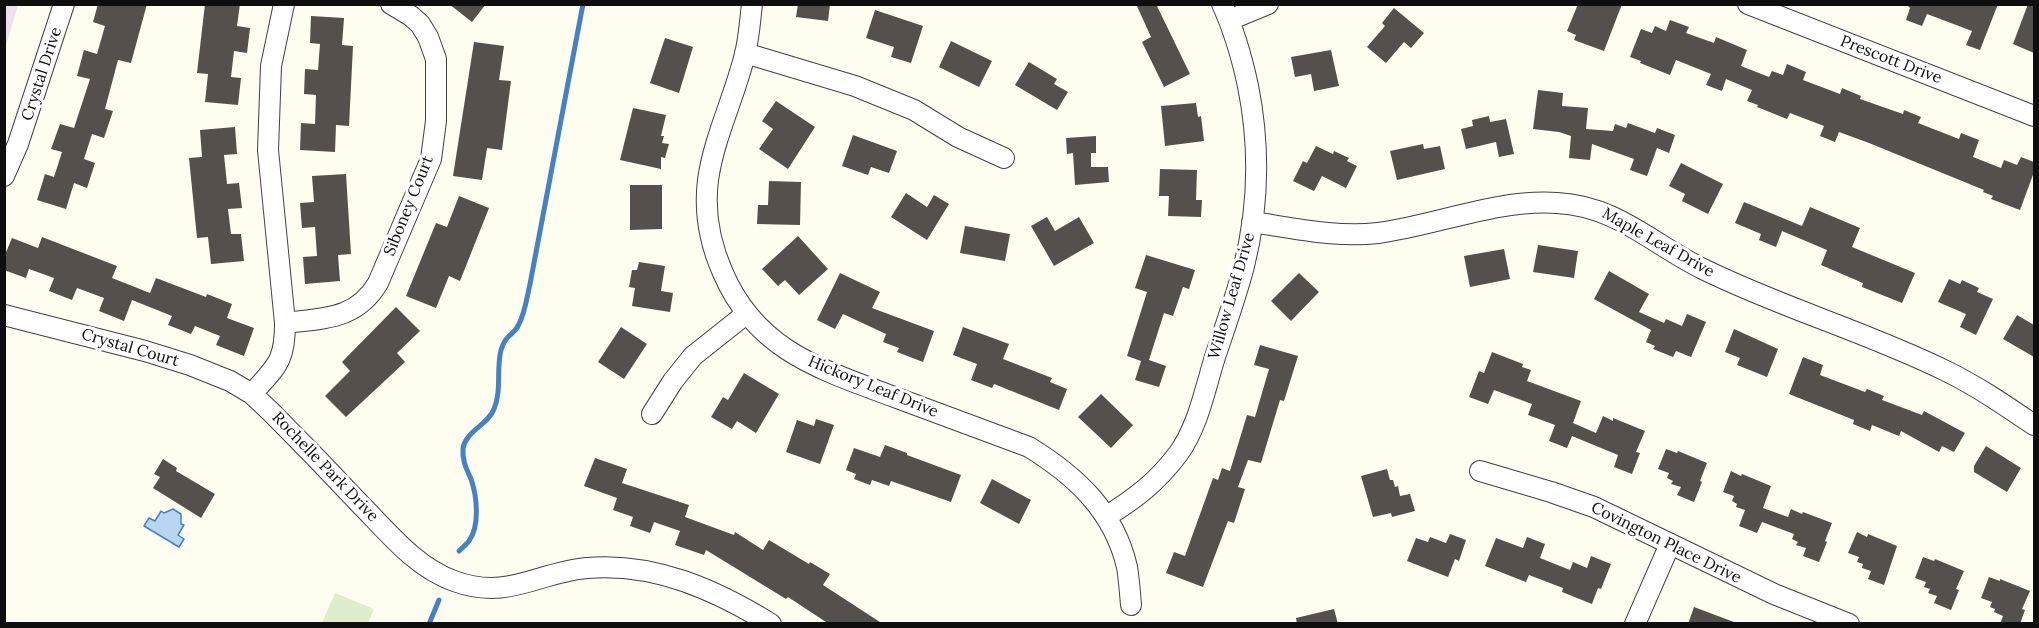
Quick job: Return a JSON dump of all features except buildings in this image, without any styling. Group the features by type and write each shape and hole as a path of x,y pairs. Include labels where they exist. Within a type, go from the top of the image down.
{"street":[{"name":"Crystal Drive","path":"4,176 22,134 64,4"},
{"path":"252,394 279,363 285,344 285,323 268,150 271,66 284,4"},
{"name":"Siboney Court","path":"285,323 343,313 362,304 370,296 378,283 431,159 436,120 436,59 428,37 420,24 391,4"},
{"name":"Hickory Leaf Drive","path":"752,4 745,53 714,152 708,181 707,217 714,254 729,289 746,314 764,333 791,353 824,370 1029,447 1058,465 1083,488 1107,516 1119,541 1127,568 1131,605"},
{"path":"1226,12 1268,4"},
{"name":"Prescott Drive","path":"1748,4 2034,116"},
{"name":"Willow Leaf Drive","path":"1107,516 1151,486 1179,453 1195,421 1240,278 1256,194 1255,120 1243,65 1226,12"},
{"path":"745,53 855,87 914,110 958,137 1004,158"},
{"name":"Maple Leaf Drive","path":"1252,222 1320,232 1367,234 1403,229 1517,204 1582,205 1618,218 1703,269 1747,289 1909,353 1948,371 1994,397 2034,425"},
{"path":"652,414 673,381 693,356 746,314"},
{"name":"Crystal Court","path":"4,315 145,351 190,365 230,381 252,394"},
{"name":"Rochelle Park Drive","path":"252,394 408,552 435,573 455,582 478,588 514,587 568,571 586,568 627,568 648,571 692,584 741,606 771,624"},
{"name":"Covington Place Drive","path":"1479,471 1594,507 1774,594 1849,624"},
{"path":"1635,624 1670,544"}],"shaded area":[{"path":"4,5 18,5 5,49"}],"green space":[{"path":"335,593 374,609 368,623 322,623"}],"water":[{"path":"173,509 181,514 181,524 184,525 178,535 184,539 179,547 144,526 149,518 155,521 161,511 164,513"}],"waterway":[{"path":"459,551 472,535 476,519 475,494 466,468 463,448 468,437 491,415 494,409 498,395 501,350 505,340 517,328 524,309 583,4"},
{"path":"429,624 439,600"}]}
